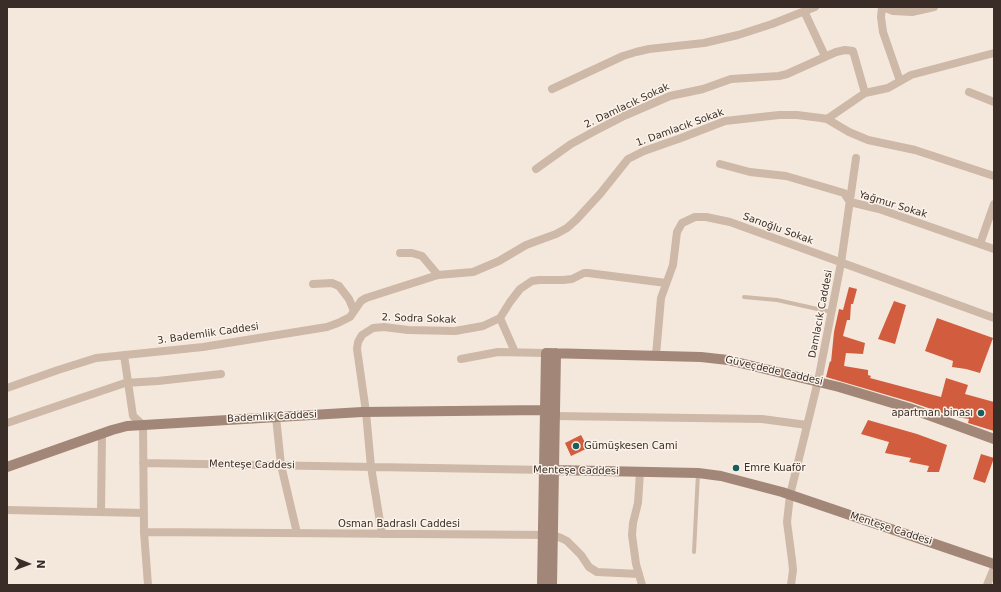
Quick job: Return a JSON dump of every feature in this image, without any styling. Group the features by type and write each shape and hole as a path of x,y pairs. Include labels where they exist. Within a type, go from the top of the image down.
{"street":[{"path":"552,89 623,56 649,49 698,44 753,31 815,7"},
{"path":"900,81 883,32 881,17 882,7 893,11 912,12 934,7"},
{"path":"804,11 824,56"},
{"name":"2. Damlacık Sokak","path":"536,169 571,144 593,132 670,96 731,79 780,76 824,56 845,50 853,51 865,93"},
{"path":"994,53 911,75 888,88 865,93 827,119 848,132 868,140 915,150 994,176"},
{"path":"969,92 994,102"},
{"name":"1. Damlacık Sokak","path":"354,312 366,298 438,276 473,272 499,261 526,245 560,232 577,219 600,194 624,163 633,156 644,151 732,120 759,116 797,115 827,119"},
{"name":"Damlacık Caddesi","path":"791,585 793,570 788,522 790,495 818,381 841,263 856,158"},
{"name":"Yağmur Sokak","path":"720,164 750,172 786,176 844,193 850,202 879,209 994,249"},
{"path":"980,244 994,204"},
{"name":"Sarıoğlu Sokak","path":"656,355 660,305 673,265 675,238 682,222 695,217 730,222 994,318"},
{"path":"400,252 422,256 438,276"},
{"path":"515,352 500,318 520,288 532,282 539,280 572,279 584,273 588,273 666,283"},
{"path":"313,284 332,283 339,286 349,299 354,312"},
{"name":"3. Bademlik Caddesi","path":"7,388 90,360 203,347 327,327 343,322 354,312"},
{"name":"2. Sodra Sokak","path":"366,412 357,354 358,342 362,335 368,330 378,327 390,327 414,331 455,332 483,326 500,318"},
{"path":"460,359 498,352 551,353"},
{"path":"551,353 545,410 549,470 548,535 552,585"},
{"path":"549,470 555,416 551,353"},
{"name":"Güveçdede Caddesi","path":"551,353 656,355 728,360 818,381 909,408 994,439"},
{"path":"124,355 133,416 143,425 144,532 148,585"},
{"path":"7,423 128,382 158,381 221,374"},
{"name":"Bademlik Caddesi","path":"7,467 121,427 366,412 545,410"},
{"path":"366,412 370,467 382,534"},
{"path":"555,416 762,419 807,425"},
{"path":"276,417 281,465 297,533"},
{"path":"101,512 102,434"},
{"name":"Menteşe Caddesi","path":"143,463 698,473 748,483 790,495 994,564"},
{"path":"640,472 638,503 633,523 632,535 633,549 642,585"},
{"path":"7,510 144,513"},
{"name":"Osman Badraslı Caddesi","path":"144,532 548,535 567,541 581,555 589,567 597,572 639,574"},
{"path":"542,585 548,535"},
{"path":"987,585 994,568"}],"lane":[{"path":"744,297 777,300 831,312"},
{"path":"694,552 698,473"}],"building":[{"path":"849,287 857,289 853,304 851,304 850,320 847,320 843,336 865,343 863,354 846,353 844,366 868,370 868,375 871,376 870,378 941,397 946,378 968,385 965,394 994,402 994,431 968,423 969,419 951,416 911,402 826,377 830,361 831,362 834,332 839,309 843,310"},
{"path":"894,301 906,305 895,344 878,339"},
{"path":"937,318 993,338 980,373 952,367 953,361 925,351"},
{"path":"868,420 917,434 947,445 939,472 927,472 929,466 909,462 911,458 885,453 889,442 861,434"},
{"name":"Gümüşkesen Cami","path":"581,435 588,448 571,456 565,443"},
{"path":"981,454 994,458 985,483 973,479"}],"place":[{"name":"apartman binası","path":"981,413"},
{"name":"Gümüşkesen Cami","path":"576,446"},
{"name":"Emre Kuaför","path":"736,468"}]}
